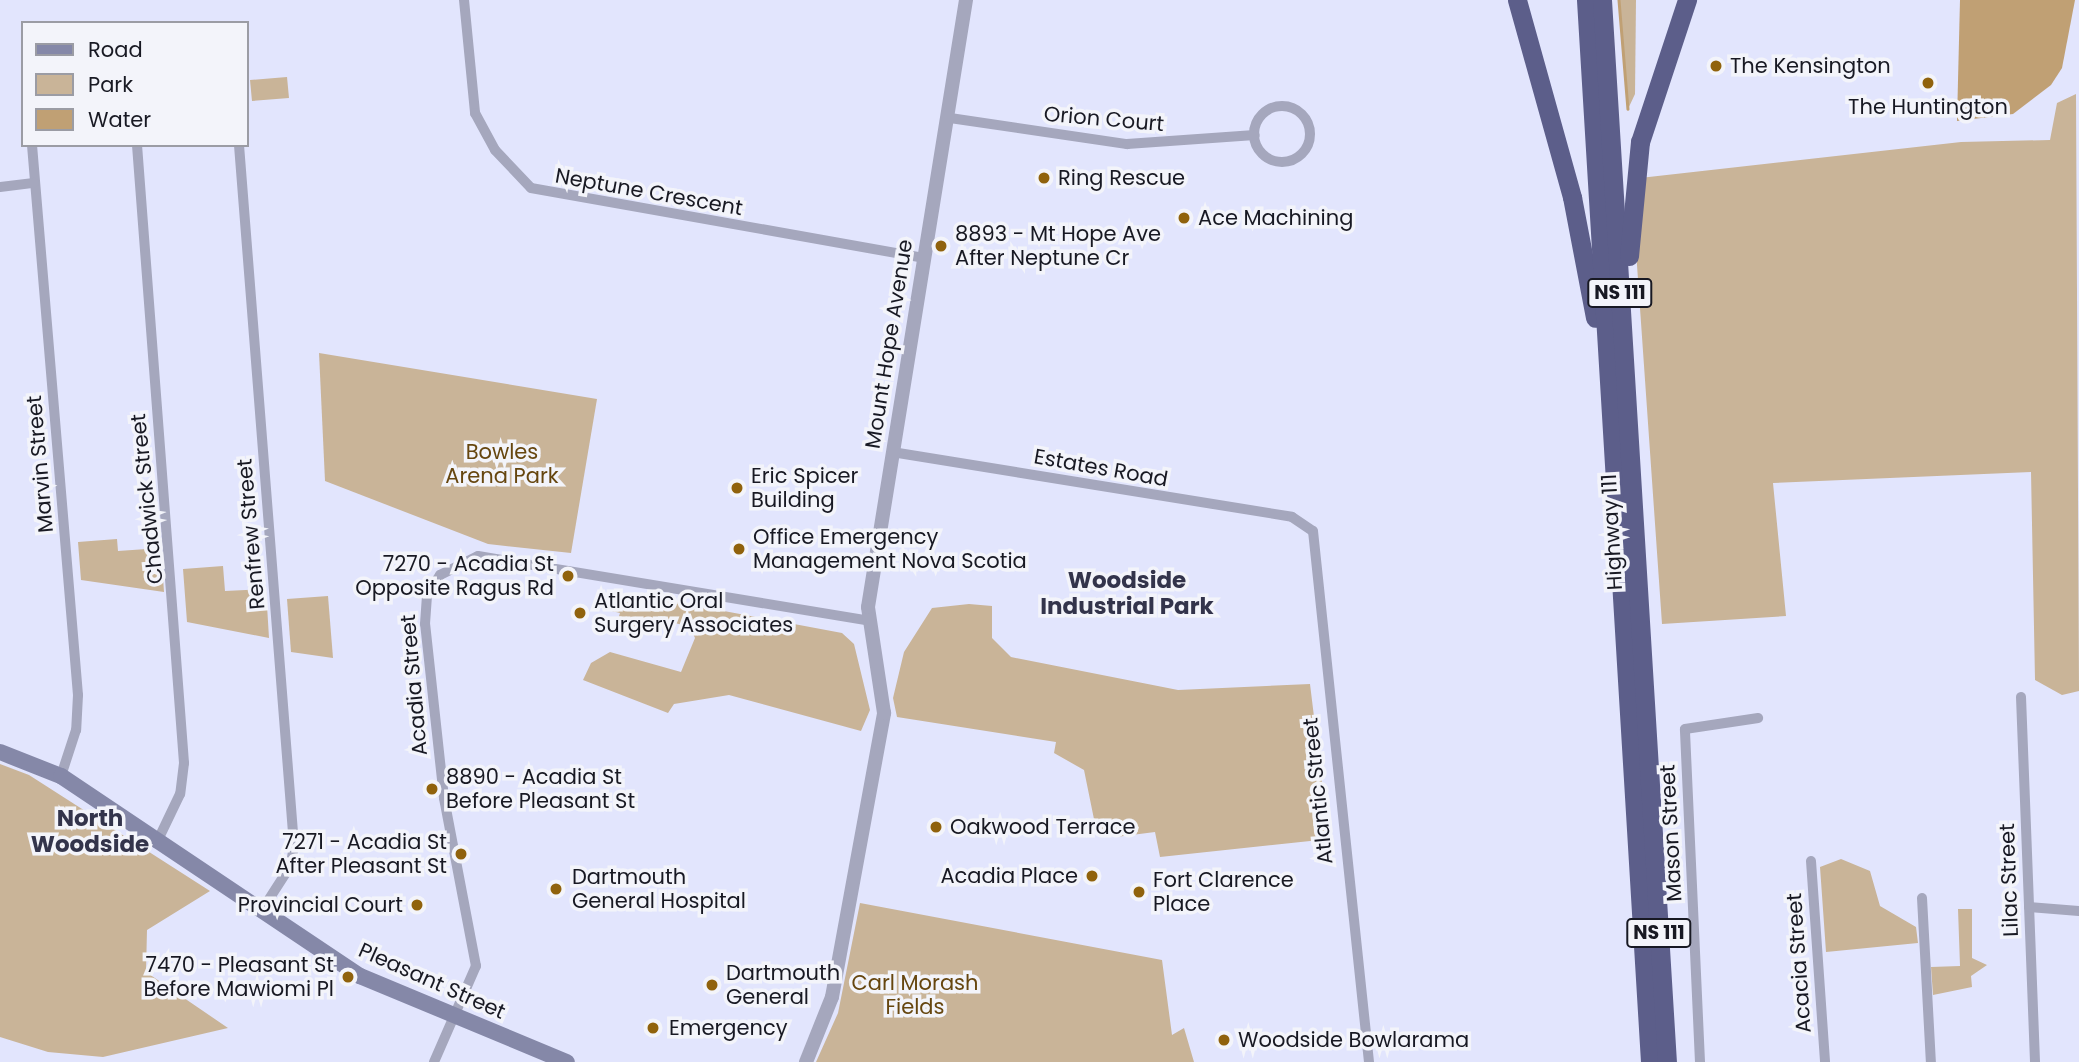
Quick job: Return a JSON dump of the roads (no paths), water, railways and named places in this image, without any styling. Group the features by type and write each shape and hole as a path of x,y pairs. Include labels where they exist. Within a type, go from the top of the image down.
{"highway":[{"path":"1517,0 1582,237 1616,479"},
{"name":"Highway 111","path":"1586,0 1650,1062"},
{"name":"Highway 111","path":"1602,0 1667,1062"},
{"path":"1638,586 1631,208 1644,121 1687,0"}],"main road":[{"name":"Pleasant Street","path":"0,751 61,776 156,844 262,910 360,976 567,1062"}],"street":[{"name":"Neptune Crescent","path":"464,0 475,113 495,150 531,188 638,212 925,258"},
{"name":"Mount Hope Avenue","path":"806,1062 832,997 884,713 869,621 892,452 950,118 966,0"},
{"path":"1279,106 1299,112 1309,129 1305,149 1289,161 1268,158 1255,135 1260,118 1279,106"},
{"name":"Orion Court","path":"950,118 1127,144 1255,135"},
{"name":"Marvin Street","path":"32,147 78,695 76,730 61,776"},
{"name":"Chadwick Street","path":"137,147 184,763 180,794 156,844"},
{"name":"Renfrew Street","path":"239,147 294,855 262,910"},
{"path":"0,187 34,183"},
{"name":"Estates Road","path":"892,452 1302,520"},
{"name":"Atlantic Street","path":"1302,520 1317,544 1331,752 1369,1062"},
{"name":"Acadia Street","path":"434,1062 477,966 444,798 425,624 427,595 444,570 478,556 869,621"},
{"name":"Lilac Street","path":"2021,697 2035,1062"},
{"name":"Mason Street","path":"1700,1062 1685,729 1758,718"},
{"name":"Acacia Street","path":"1811,861 1825,1062"},
{"path":"1922,898 1931,1062"},
{"path":"2029,907 2079,911"}],"water":[{"path":"1960,0 2075,0 2062,68 2051,85 2013,114 1957,121"}],"waterway":[{"path":"1619,0 1628,109"}],"place":[{"name":"The Kensington","path":"1716,66"},
{"name":"The Huntington","path":"1928,83"},
{"name":"Ring Rescue","path":"1044,178"},
{"name":"Ace Machining","path":"1184,218"},
{"name":"8893 - Mt Hope Ave After Neptune Cr","path":"941,246"},
{"name":"Eric Spicer Building","path":"737,488"},
{"name":"Office Emergency Management Nova Scotia","path":"739,549"},
{"name":"7270 - Acadia St Opposite Ragus Rd","path":"568,576"},
{"name":"Atlantic Oral Surgery Associates","path":"580,613"},
{"name":"8890 - Acadia St Before Pleasant St","path":"432,789"},
{"name":"Oakwood Terrace","path":"936,827"},
{"name":"7271 - Acadia St After Pleasant St","path":"461,854"},
{"name":"Acadia Place","path":"1092,876"},
{"name":"Dartmouth General Hospital","path":"556,889"},
{"name":"Fort Clarence Place","path":"1139,892"},
{"name":"Provincial Court","path":"417,905"},
{"name":"7470 - Pleasant St Before Mawiomi Pl","path":"348,977"},
{"name":"Dartmouth General","path":"712,985"},
{"name":"Emergency","path":"653,1028"},
{"name":"Woodside Bowlarama","path":"1224,1040"}],"district":[{"name":"Woodside Industrial Park","path":"1127,593"},
{"name":"North Woodside","path":"90,831"}],"park label":[{"name":"Bowles Arena Park","path":"502,464"},
{"name":"Carl Morash Fields","path":"915,995"}]}
